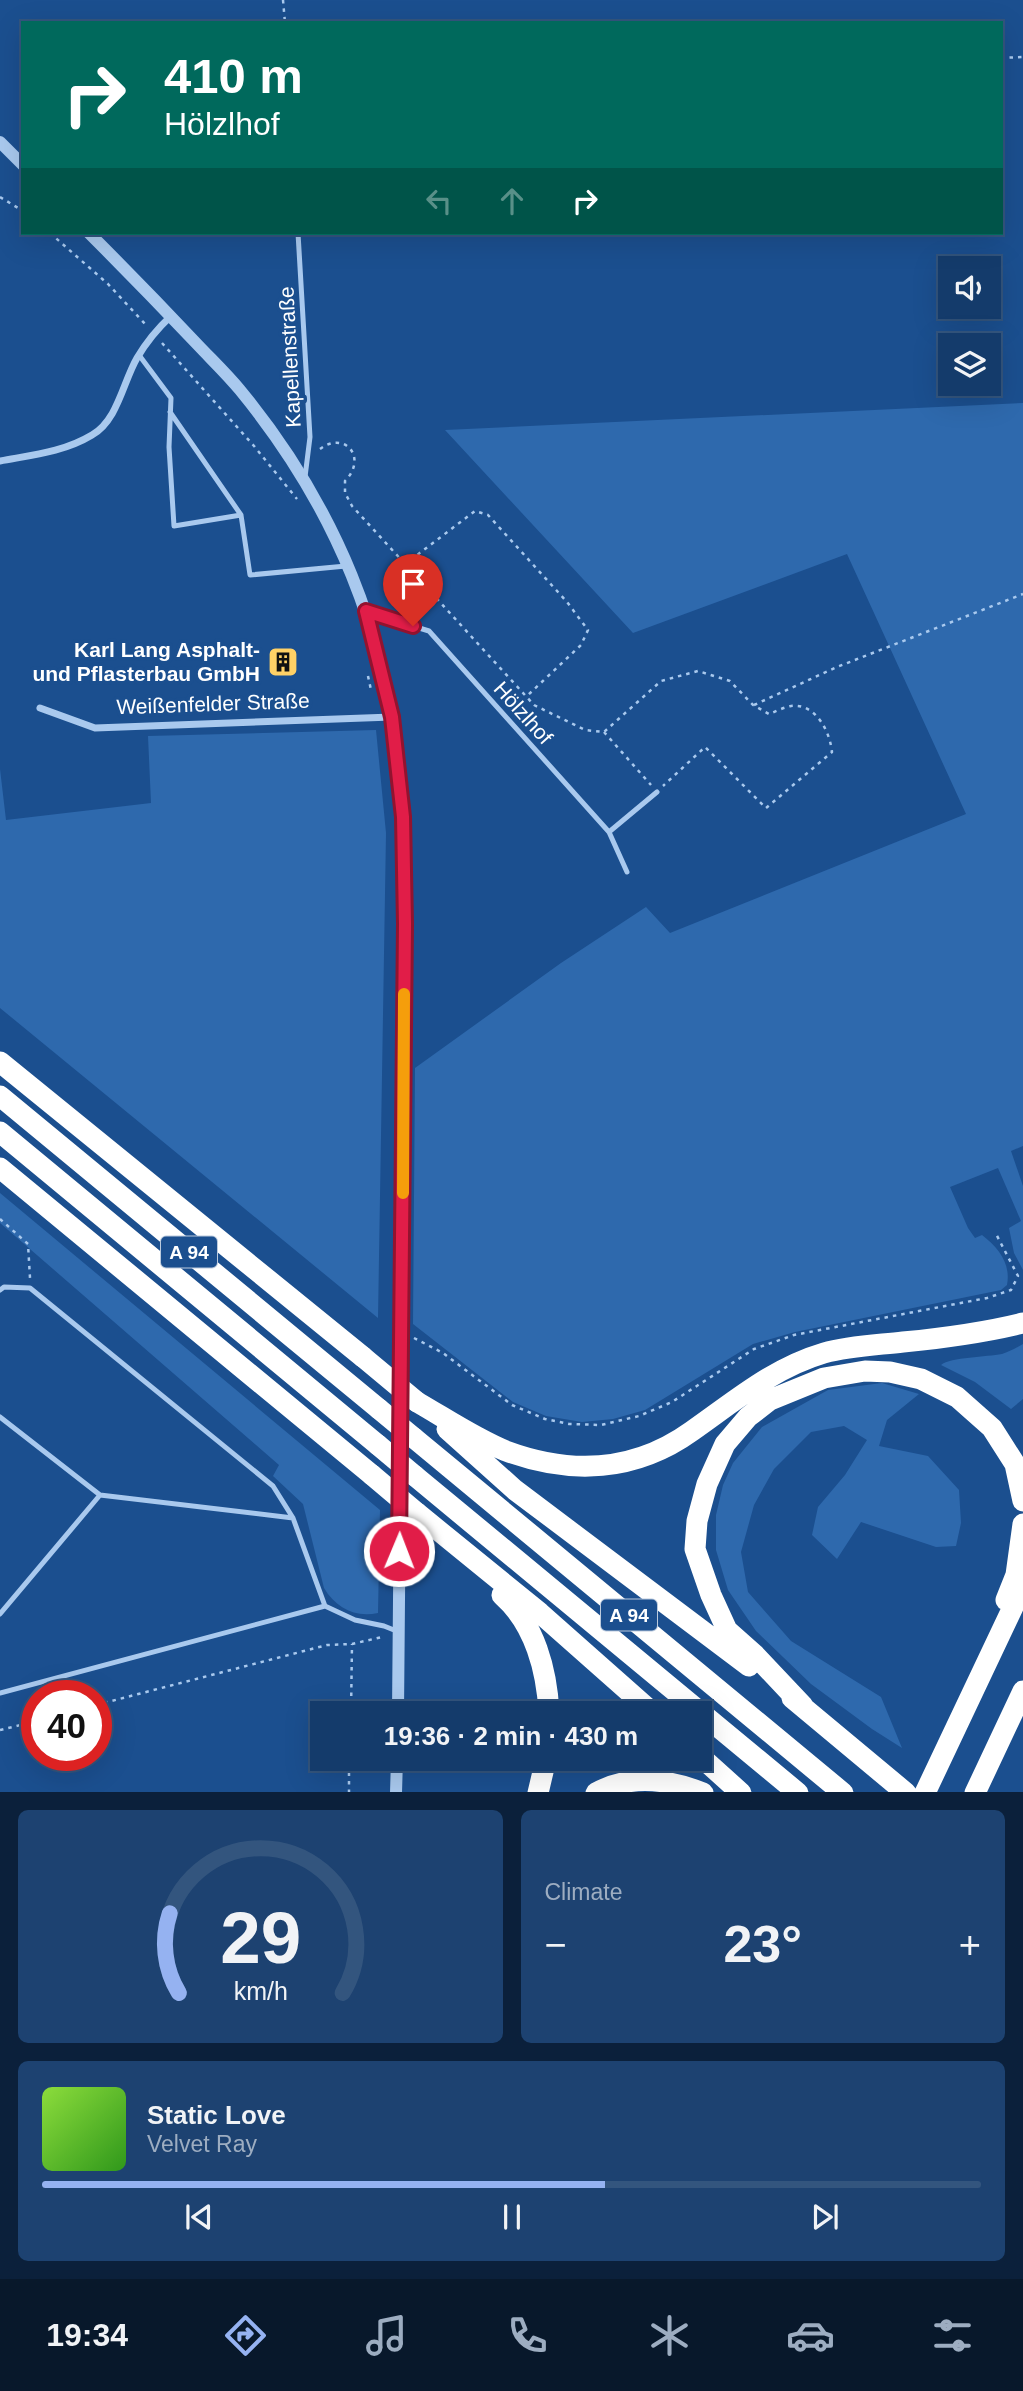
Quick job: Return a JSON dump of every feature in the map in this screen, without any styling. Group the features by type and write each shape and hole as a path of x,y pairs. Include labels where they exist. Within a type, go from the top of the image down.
{"highway":[{"path":"0,1062 363,1357 515,1490 803,1706 900,1788"},
{"name":"A 94","path":"0,1096 842,1792"},
{"name":"A 94","path":"0,1132 796,1792"},
{"path":"0,1168 540,1613 639,1701"},
{"path":"417,1402 504,1450 554,1465 582,1467 614,1464 639,1458 668,1446 690,1433 754,1385 783,1368 825,1353 967,1336 1023,1323"},
{"path":"803,1706 754,1654 727,1630 710,1595 695,1549 697,1521 707,1484 725,1444 748,1417 770,1400 824,1378 865,1371 890,1372 921,1379 957,1397 992,1428 1015,1464 1023,1501"},
{"path":"993,1645 994,1628 1016,1575 1023,1524"},
{"path":"458,1548 475,1572 512,1603 527,1626 544,1668 548,1701"},
{"path":"925,1792 1023,1586"},
{"path":"975,1792 1023,1691"},
{"path":"712,1767 740,1792"},
{"path":"538,1792 543,1771"},
{"path":"598,1792 605,1787 642,1780 677,1783 700,1792"}],"street":[{"path":"0,142 21,163"},
{"path":"91,235 238,387 305,479 349,566 366,611 392,717 403,817 404,1088 398,1701"},
{"path":"0,461 63,449 95,434 111,415 139,355 153,333 171,316"},
{"name":"Weißenfelder Straße","path":"40,708 95,728 392,717"},
{"path":"396,1792 397,1771"}],"lane":[{"name":"Kapellenstraße","path":"298,235 310,437 305,479"},
{"path":"139,355 171,398 169,447 174,526 241,515"},
{"path":"170,412 241,515 250,575 349,566"},
{"name":"Hölzlhof","path":"366,611 429,631 609,832 627,872"},
{"path":"609,832 657,792"},
{"path":"0,1290 4,1287 30,1288 273,1486 293,1518 325,1606"},
{"path":"0,1417 100,1495 293,1518"},
{"path":"0,1614 100,1495"},
{"path":"0,1693 325,1606 355,1620 399,1632"}],"path":[{"path":"283,0 285,21"},
{"path":"1003,58 1023,57"},
{"path":"0,197 21,210"},
{"path":"52,235 108,284 254,446 298,500"},
{"path":"315,452 327,443 340,443 350,448 356,459 353,473 345,481 345,493 352,506 404,565 534,705 585,730 604,732 657,792 705,747 766,808 832,752 831,738 821,719 805,709 792,706 769,714 753,705 730,681 698,671 660,681 604,732"},
{"path":"404,565 475,511 488,515 567,602 588,630 581,645 526,696"},
{"path":"753,705 837,667 1023,594"},
{"path":"366,668 377,718"},
{"path":"0,1219 28,1244 30,1288"},
{"path":"401,1335 410,1335 443,1353 512,1405 545,1419 569,1424 601,1425 639,1416 672,1402 754,1349 784,1339 987,1298 1011,1290 1018,1276 995,1232"},
{"path":"112,1701 327,1645 352,1644 399,1632"},
{"path":"351,1701 352,1644"},
{"path":"0,1730 21,1725"},
{"path":"349,1771 349,1792"}],"shaded area":[{"path":"1023,403 1023,1146 1011,1151 1023,1186 1023,1270 1014,1253 1009,1228 1021,1221 998,1168 950,1187 975,1238 982,1235 994,1245 1005,1263 1007,1285 1001,1290 795,1332 753,1344 645,1410 613,1419 582,1422 546,1416 513,1402 413,1324 415,1068 561,963 646,907 670,933 966,814 847,554 633,633 445,430"},
{"path":"376,730 386,833 378,1318 0,1008 0,769 6,820 151,803 148,736"},
{"path":"0,1193 380,1510 378,1613 362,1614 347,1610 334,1601 324,1588 303,1504 273,1476 279,1465 0,1223"},
{"path":"1023,1344 1023,1399 1011,1409 975,1382 941,1365 961,1359 1002,1354"},
{"path":"882,1383 919,1394 887,1420 879,1446 928,1456 959,1490 961,1523 956,1546 936,1547 861,1522 837,1559 812,1535 818,1507 845,1475 867,1440 844,1426 811,1432 774,1469 754,1505 741,1552 748,1592 791,1641 881,1697 902,1748 811,1684 756,1631 728,1590 716,1550 716,1515 723,1485 733,1463 762,1427 828,1390"}],"slow traffic":[{"path":"403,1193 404,994"}],"place":[{"name":"Karl Lang Asphalt- und Pflasterbau GmbH","path":"283,662"}],"route":[{"path":"399,1551 405,924 403,817 392,717 366,611 413,626"}]}
